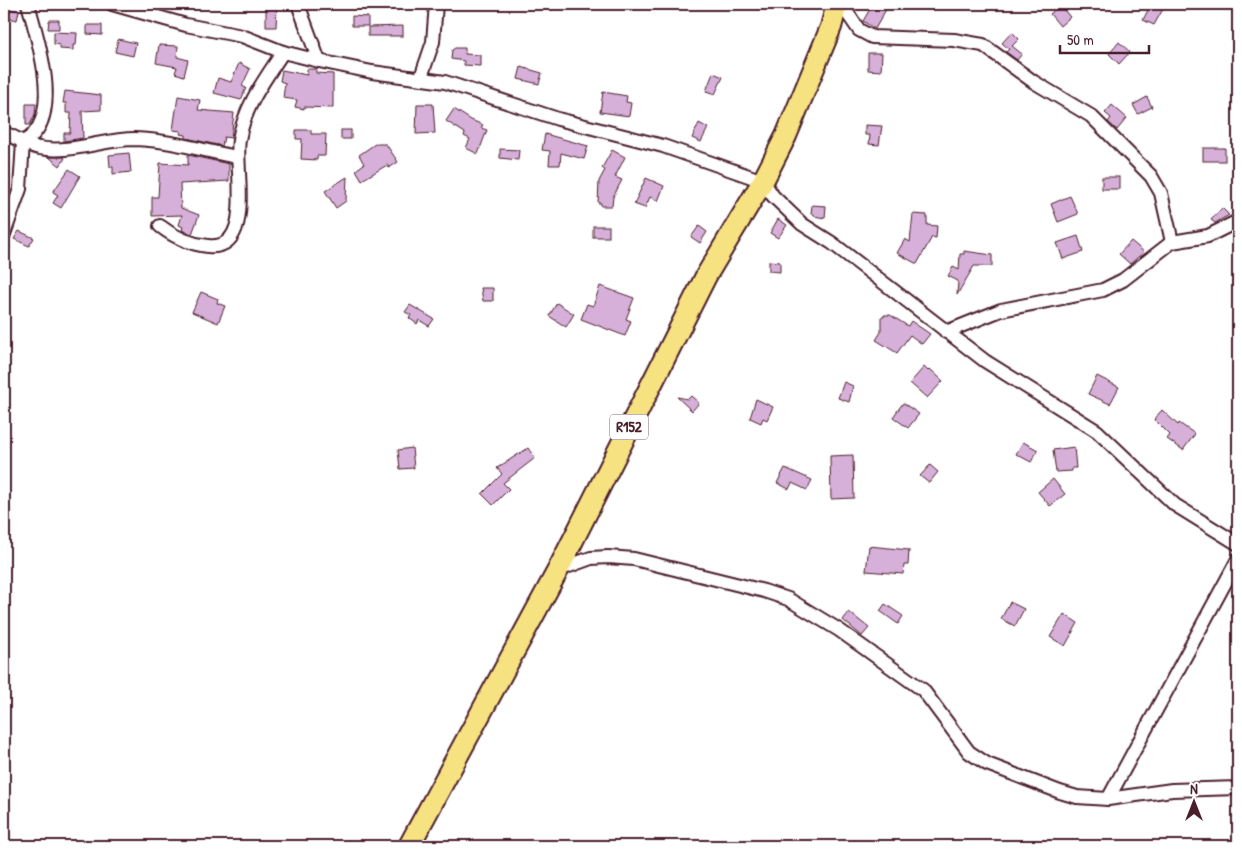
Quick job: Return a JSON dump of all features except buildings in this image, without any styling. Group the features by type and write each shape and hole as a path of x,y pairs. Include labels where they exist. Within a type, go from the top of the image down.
{"main road":[{"name":"R152","path":"409,846 558,570 706,276 763,181 789,129 809,82 831,27 837,4"}],"street":[{"path":"24,142 31,138 41,126 46,96 46,83 28,4"},
{"path":"112,4 186,25 242,36 283,52 319,61 445,82 558,119 663,146 763,181 773,196 802,224 832,244 985,361 1097,430 1175,505 1238,544"},
{"path":"298,4 319,61"},
{"path":"420,78 433,42 436,4"},
{"path":"841,4 859,30 872,37 954,40 983,45 1034,82 1091,116 1140,163 1154,181 1161,193 1172,242"},
{"path":"160,226 180,240 200,245 222,246 230,240 238,220 239,140 251,104 283,52"},
{"path":"4,133 40,148 61,149 134,139 188,146 238,157"},
{"path":"4,234 20,189 24,142"},
{"path":"946,332 1001,310 1103,290 1123,280 1172,242 1208,236 1238,221"},
{"path":"558,570 591,558 634,559 764,591 788,599 839,630 923,690 969,752 987,764 1060,792 1077,797 1108,799 1172,790 1238,788"},
{"path":"1108,799 1238,558"}]}
